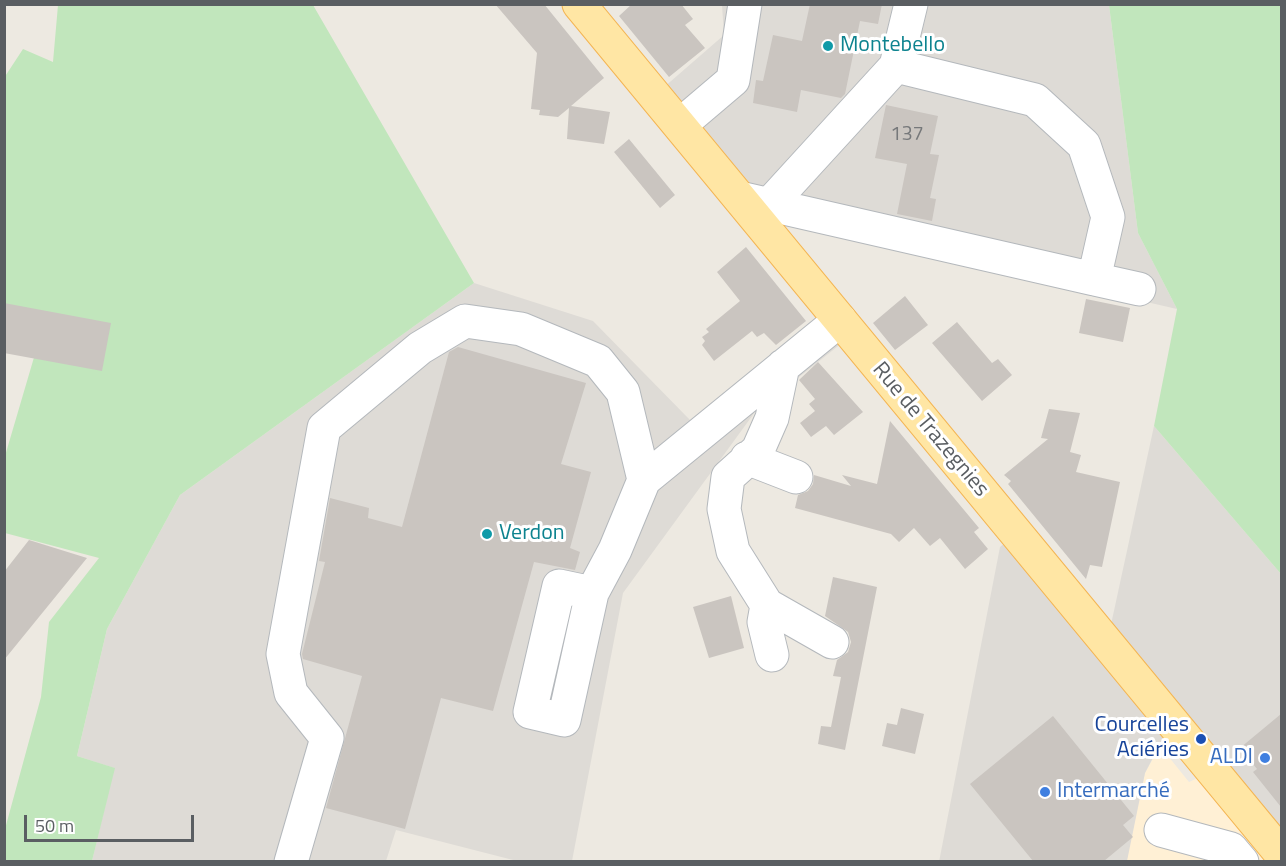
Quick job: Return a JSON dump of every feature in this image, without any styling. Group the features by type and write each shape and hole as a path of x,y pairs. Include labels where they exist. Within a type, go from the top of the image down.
{"main road":[{"name":"Rue de Trazegnies","path":"579,4 680,125 755,202 840,320 1281,855"}],"lane":[{"path":"680,125 732,80 745,4"},
{"path":"755,202 896,66 911,4"},
{"path":"896,66 1035,100 1084,145 1108,217 1094,279"},
{"path":"755,202 1138,289"},
{"path":"592,593 615,550 644,480 840,320"},
{"path":"291,861 327,738 291,693 283,654 324,428 420,348 465,321 521,329 598,361 623,392 644,480"},
{"path":"783,366 772,418 758,450 728,477 724,508 733,551 767,605 832,642"},
{"path":"747,459 796,477"},
{"path":"767,605 764,622 772,655"},
{"path":"1161,830 1231,849 1242,861"}],"shaded area":[{"path":"722,5 1109,5 1138,233 1177,309 751,211 655,95 724,35"},
{"path":"474,283 593,321 690,420 829,307 852,335 755,412 623,593 572,861 517,861 396,830 386,861 92,861 114,768 77,756 107,629 180,495"},
{"path":"1154,426 1281,574 1281,855 1177,729 1161,742 1145,773 1127,861 939,862 1000,547 1016,534 1107,643"},
{"path":"1160,746 1189,782 1202,776 1265,861 1126,862 1145,773"}],"green space":[{"path":"58,5 313,5 474,283 180,495 107,629 77,756 115,768 92,861 5,861 5,829 41,697 49,622 99,558 5,533 5,456 40,337 5,331 4,78 23,49 53,62"},
{"path":"1109,5 1281,5 1281,574 1154,426 1177,309 1138,233"}],"building":[{"path":"495,4 544,4 604,78 571,106 610,112 604,144 567,139 569,108 558,117 539,115 540,110 531,109 537,53"},
{"path":"632,4 681,4 693,19 685,25 705,48 669,77 619,16"},
{"name":"Montebello","path":"810,4 882,4 878,24 860,21 845,94 841,98 801,90 797,112 753,103 756,80 763,81 773,35 802,41"},
{"path":"886,105 938,116 930,154 939,155 930,198 936,199 932,221 897,214 907,164 875,158"},
{"path":"629,139 675,195 660,208 614,152"},
{"path":"746,247 806,321 776,345 764,333 757,337 752,331 714,361 702,345 705,341 702,337 709,332 706,329 740,301 717,272"},
{"path":"905,296 928,325 895,350 873,323"},
{"path":"1086,299 1130,308 1123,342 1079,333"},
{"path":"4,303 111,323 102,371 4,353"},
{"path":"957,322 992,363 998,359 1012,375 982,401 932,343"},
{"name":"Verdon","path":"458,347 586,383 561,464 591,472 570,548 580,552 575,570 534,562 493,711 441,698 405,829 326,808 362,676 303,659 302,654 325,562 319,561 330,498 369,508 368,518 402,527 449,352"},
{"path":"818,362 863,412 834,435 826,426 811,437 800,423 815,411 809,404 815,399 799,380"},
{"path":"1049,409 1080,413 1070,452 1081,455 1076,472 1120,482 1102,567 1090,565 1086,579 1008,484 1011,481 1004,475 1048,439 1041,438"},
{"path":"890,421 979,528 974,532 988,549 965,569 940,538 930,546 914,528 899,542 891,534 795,508 798,495 808,491 813,484 814,475 851,486 842,475 877,484"},
{"path":"29,540 87,558 4,660 4,572"},
{"path":"833,577 877,587 845,750 818,744 821,726 831,727 841,677 833,676 837,660 848,652 851,642 848,632 825,616"},
{"path":"731,596 744,648 709,658 693,607"},
{"path":"901,708 924,714 915,754 882,746 887,723 897,725"},
{"name":"ALDI","path":"1281,714 1281,807 1253,772 1257,769 1240,748"},
{"name":"Intermarché","path":"1053,716 1134,816 1123,825 1133,837 1104,861 1033,861 970,784"}],"place":[{"name":"Montebello","path":"828,46"},
{"name":"Verdon","path":"487,534"},
{"name":"Courcelles Aciéries","path":"1201,739"},
{"name":"ALDI","path":"1265,758"},
{"name":"Intermarché","path":"1045,792"}]}
